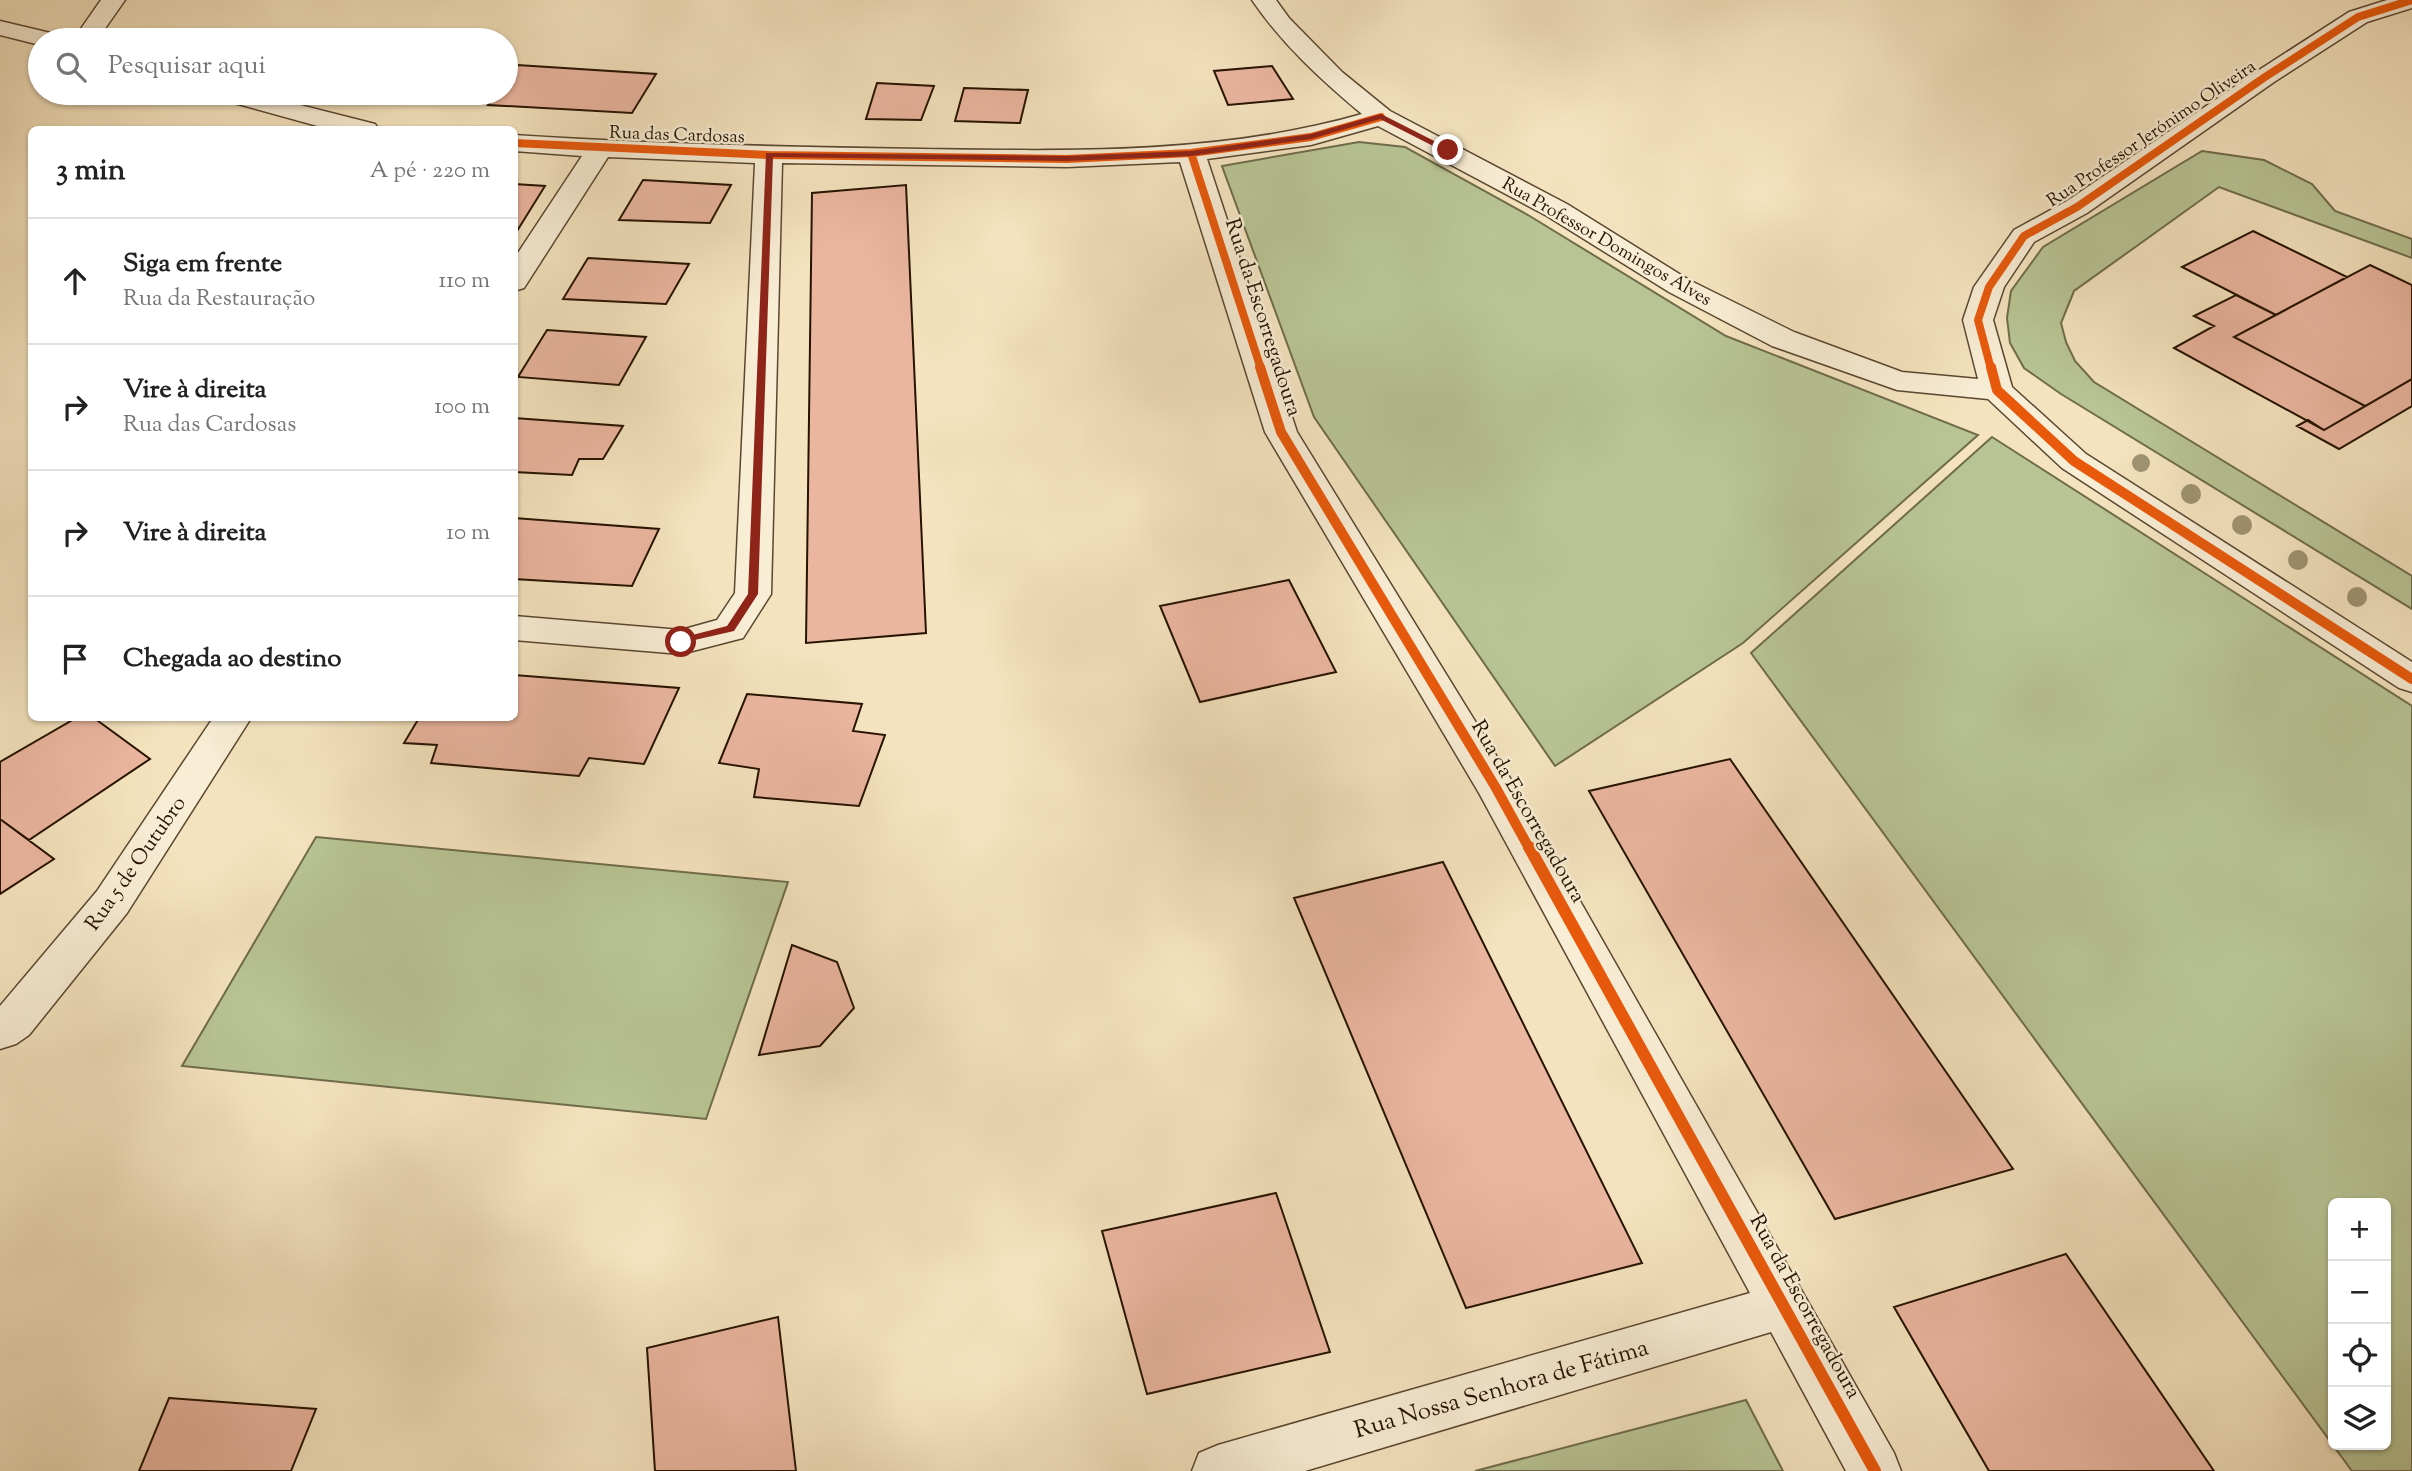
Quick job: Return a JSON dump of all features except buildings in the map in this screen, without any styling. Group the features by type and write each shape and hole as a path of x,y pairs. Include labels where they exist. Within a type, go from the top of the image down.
{"street":[{"path":"93,28 113,0"},
{"name":"Rua Professor Domingos Alves","path":"1264,0 1280,23 1333,77 1381,117 1557,210 1679,286 1783,339 1897,381 1997,390"},
{"name":"Rua Professor Jerónimo Oliveira","path":"1997,390 1978,320 1989,287 2024,236 2077,208 2264,77 2358,17 2412,1"},
{"path":"0,28 28,35"},
{"path":"267,105 350,126"},
{"name":"Rua das Cardosas","path":"518,143 769,155 1067,159 1191,153 1311,136 1381,117"},
{"path":"518,276 600,149"},
{"name":"Rua da Escorregadoura","path":"1191,153 1281,432 1496,788 1875,1471"},
{"path":"518,628 681,642 730,629 753,594 769,155"},
{"path":"1997,390 2074,461 2412,679"},
{"name":"Rua 5 de Outubro","path":"0,1031 13,1022 112,902 230,721"},
{"name":"Rua Nossa Senhora de Fátima","path":"1218,1471 1783,1306"}],"green space":[{"path":"1359,142 1405,147 1528,215 1726,336 1978,435 1743,643 1555,766 1314,417 1222,166"},
{"path":"2202,151 2264,160 2312,184 2335,211 2412,239 2412,258 2219,187 2074,291 2061,323 2066,342 2075,361 2094,382 2412,576 2412,609 2061,394 2024,368 2010,343 2007,318 2011,291 2043,247"},
{"path":"1992,437 2412,706 2412,1471 2352,1471 2337,1450 2391,1450 2391,1198 2328,1198 2328,1438 1751,653"},
{"path":"316,837 788,882 706,1119 182,1066"},
{"path":"1746,1400 1783,1471 1475,1471"}],"cycle path":[{"path":"2412,0 2358,17 2265,77 2077,207 2024,236 1989,287 1978,320 1997,390 2074,461 2412,679"},
{"path":"518,143 769,155 1067,159 1191,153 1311,137 1381,117"},
{"path":"1191,153 1281,432 1496,788 1875,1471"}],"route":[{"path":"681,642 730,629 753,594 769,155 935,155 1067,159 1191,153 1311,136 1381,117 1448,150"}]}
